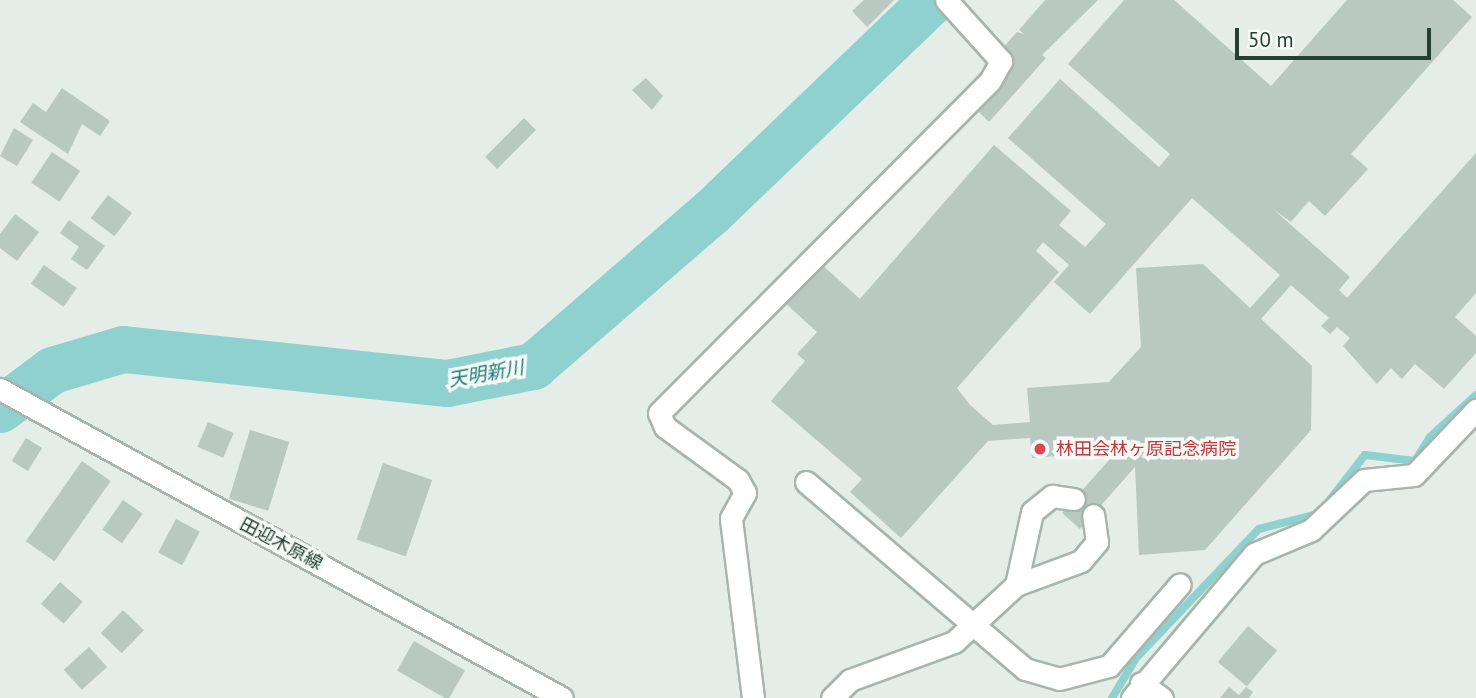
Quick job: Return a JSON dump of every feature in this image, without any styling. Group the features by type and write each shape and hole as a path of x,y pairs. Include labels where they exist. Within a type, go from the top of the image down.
{"street":[{"path":"753,698 731,518 745,493 738,480 665,427 659,413 990,81 1001,63 946,0"},
{"name":"田迎木原線","path":"0,389 58,424 562,698"},
{"path":"1162,698 1136,691 1254,554 1311,530 1364,480 1415,475 1476,410"},
{"path":"806,482 1025,669 1059,679 1090,675 1109,666 1180,584"},
{"path":"1016,585 1032,512 1052,496 1074,499"},
{"path":"832,698 850,680 954,642 1016,585 1081,561 1097,542 1093,515"}],"building":[{"path":"864,0 894,0 867,27 852,11"},
{"path":"1045,0 1098,0 1042,55 1046,58 989,122 961,94 1017,32 1024,34 1019,30"},
{"path":"1124,0 1174,0 1271,86 1347,0 1453,0 1472,17 1351,154 1368,169 1325,216 1309,201 1291,222 1273,209 1350,277 1339,290 1347,298 1476,153 1476,293 1455,317 1476,336 1476,353 1444,389 1415,364 1402,379 1391,368 1377,384 1343,346 1350,338 1337,327 1330,334 1321,326 1329,318 1291,285 1261,319 1312,366 1311,430 1205,550 1139,555 1135,467 1080,529 1062,513 1117,451 1032,458 1030,438 988,441 901,538 850,492 862,479 771,401 805,361 797,354 817,332 784,302 820,263 860,299 994,145 1071,211 1059,225 1085,247 1106,224 1008,138 1060,79 1159,167 1170,154 1068,64","holes":["1192,198 1280,275 1250,308 1203,264 1136,268 1141,347 1109,382 1027,388 1030,422 993,425 970,405 957,388 1059,272 1036,251 1043,242 1069,265 1054,282 1090,314"]},
{"path":"646,78 663,96 652,110 632,90"},
{"path":"62,88 110,121 100,136 82,124 68,154 20,122 33,103 46,112"},
{"path":"524,118 536,130 497,169 485,157"},
{"path":"14,128 33,140 17,166 0,156"},
{"path":"52,152 80,171 59,202 31,183"},
{"path":"108,195 132,213 115,236 91,218"},
{"path":"15,214 39,232 17,261 0,248 0,234"},
{"path":"69,220 105,246 87,270 71,259 79,247 60,233"},
{"path":"44,265 77,288 64,307 31,284"},
{"path":"208,422 234,433 223,458 197,447"},
{"path":"250,430 289,442 268,511 229,499"},
{"path":"26,438 42,448 28,471 12,461"},
{"path":"82,461 111,481 54,561 26,541"},
{"path":"383,463 432,480 406,557 357,540"},
{"path":"123,500 143,514 122,543 102,529"},
{"path":"176,519 200,532 182,565 158,553"},
{"path":"60,582 83,602 64,624 41,604"},
{"path":"123,610 144,630 122,653 101,633"},
{"path":"1248,626 1277,650 1247,686 1218,662"},
{"path":"414,641 465,670 449,698 445,698 397,670"},
{"path":"89,647 107,667 82,690 64,670"},
{"path":"1229,687 1239,695 1246,687 1253,692 1249,698 1220,698"}],"waterway":[{"name":"天明新川","path":"0,409 52,370 123,349 447,383 533,366 711,212 932,0"},
{"path":"1329,501 1365,455 1415,461 1430,437 1476,395"},
{"path":"1112,698 1136,658 1259,529 1318,514"}],"place":[{"name":"林田会林ヶ原記念病院","path":"1040,449"}]}
